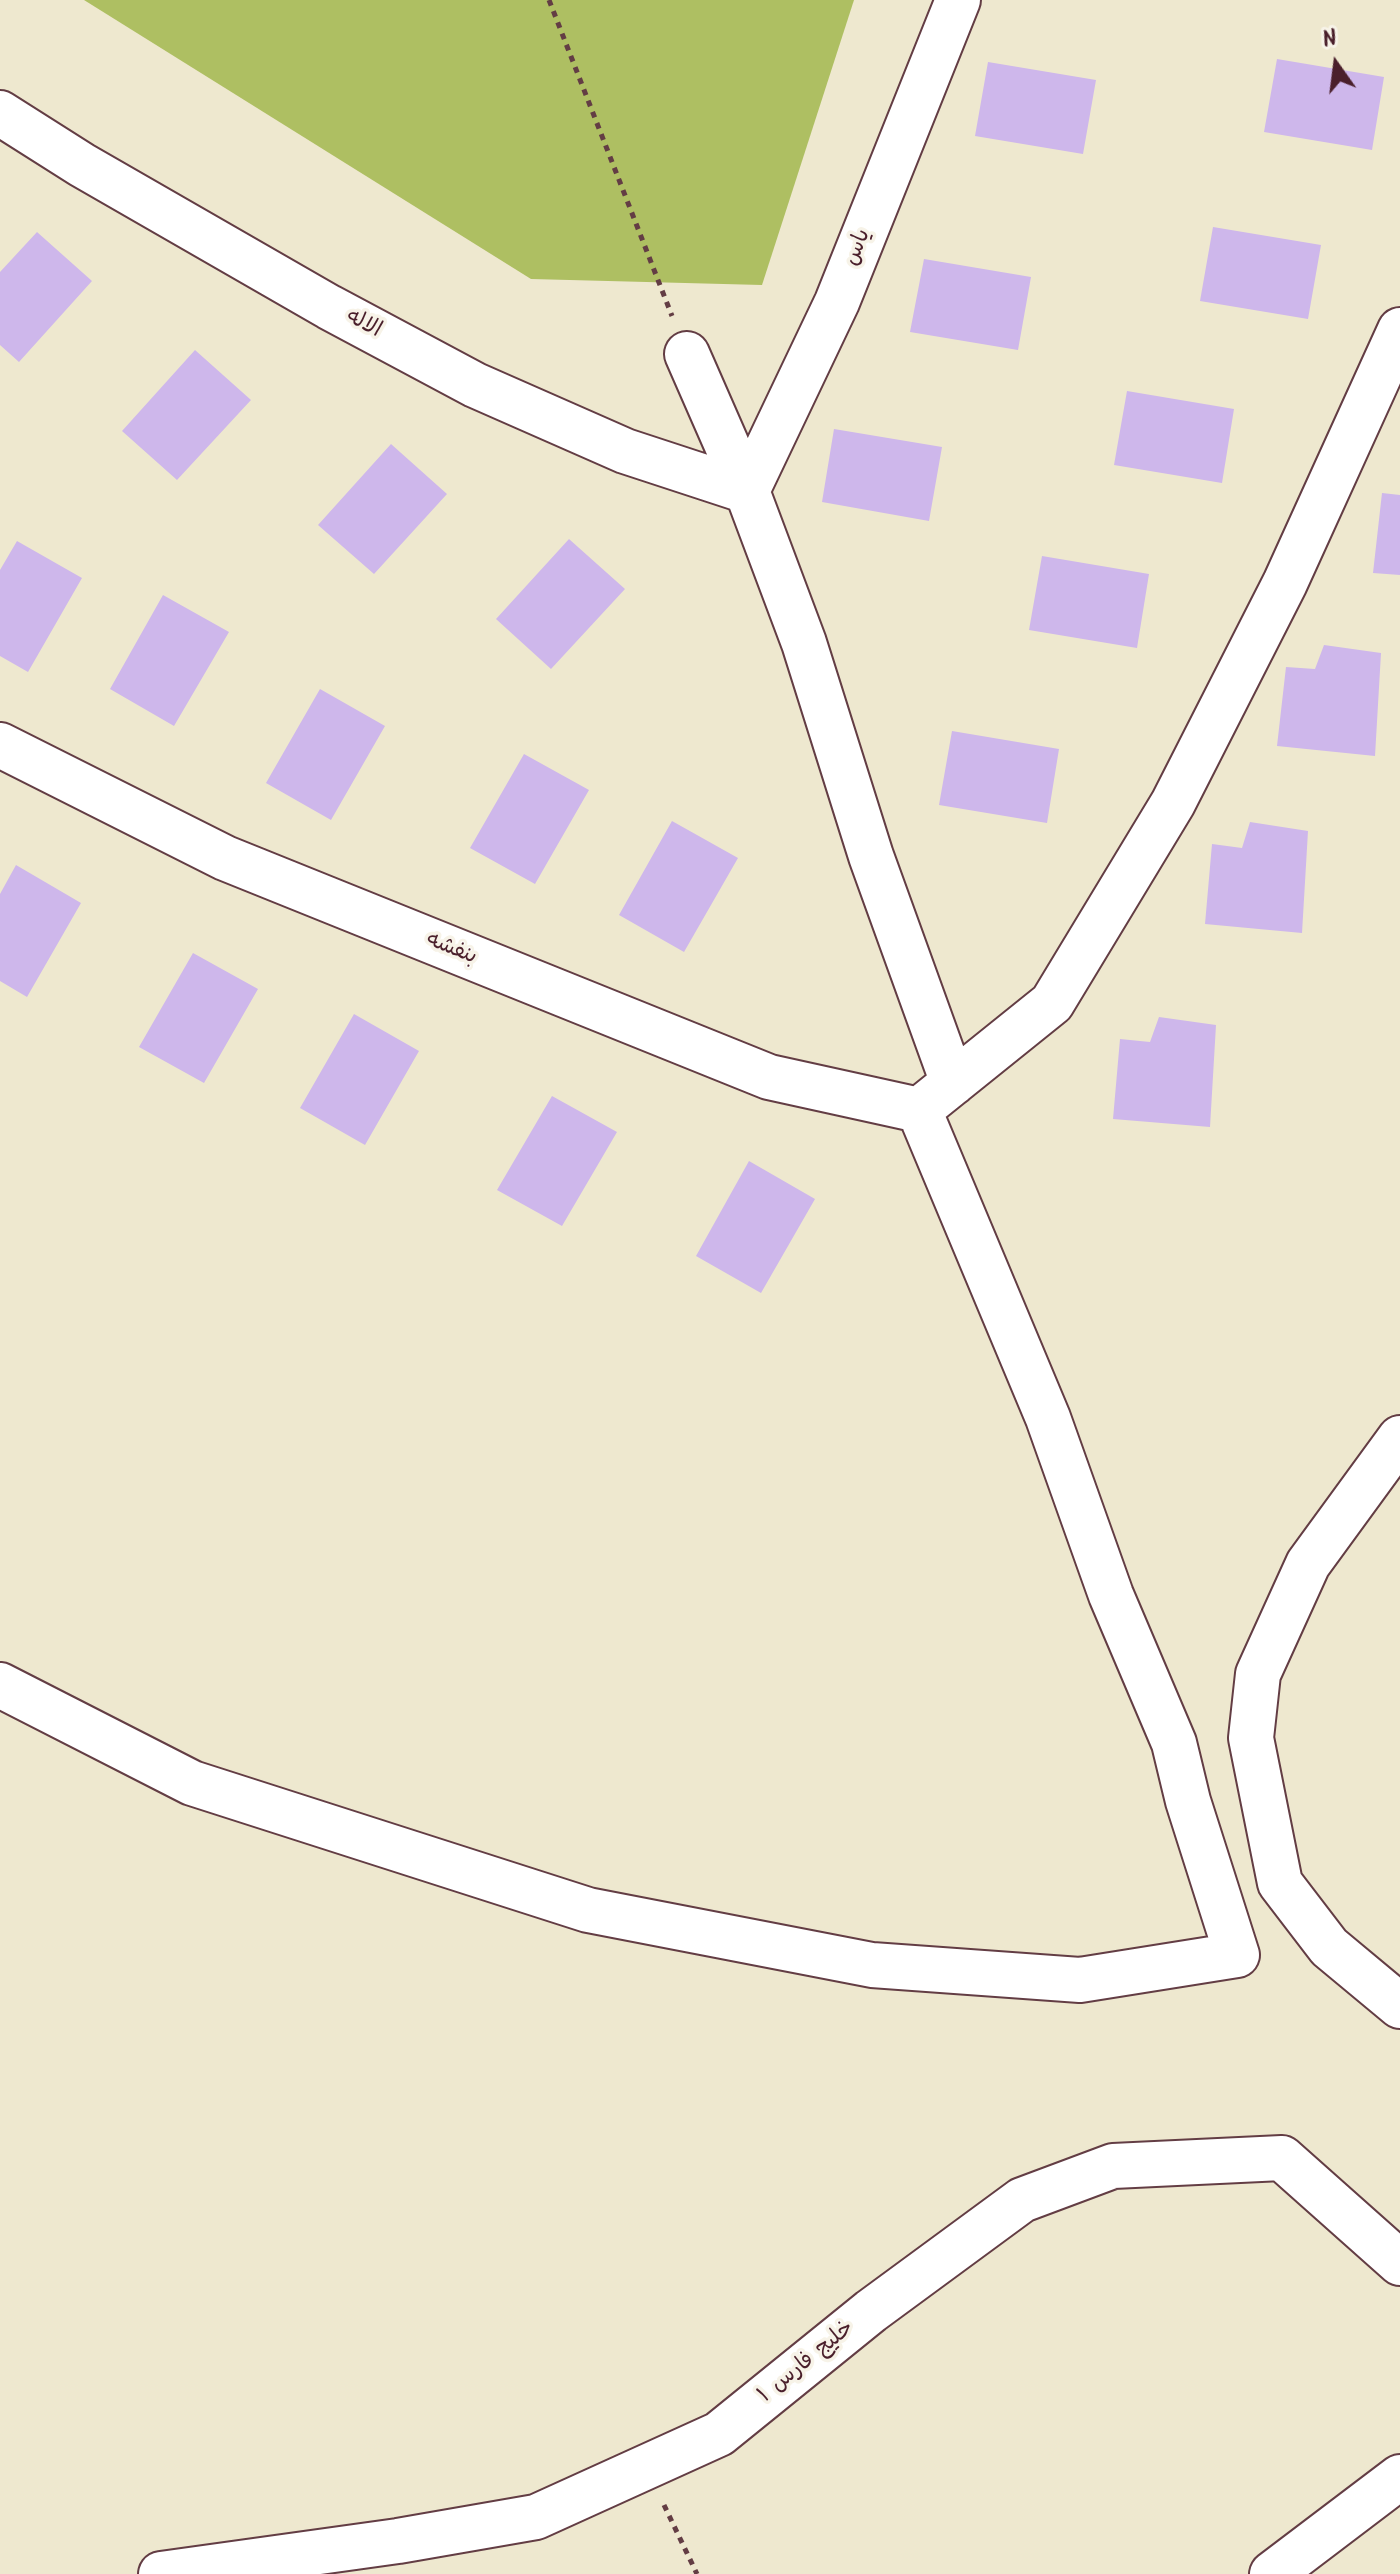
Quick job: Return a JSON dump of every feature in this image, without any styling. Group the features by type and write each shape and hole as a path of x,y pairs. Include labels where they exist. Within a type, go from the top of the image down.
{"street":[{"name":"یاس","path":"747,491 837,302 958,0"},
{"name":"الاله","path":"0,113 82,165 329,307 475,385 625,451 747,491"},
{"path":"0,1685 192,1783 588,1910 872,1965 1065,1979 1080,1980 1237,1955 1188,1801 1174,1743 1111,1595 1048,1418 919,1110 1052,1003 1173,803 1285,583 1400,330"},
{"path":"687,354 747,491 804,643 871,856 953,1083"},
{"name":"بنفشه","path":"0,745 225,858 769,1077 919,1110"},
{"path":"1400,1438 1308,1564 1258,1674 1251,1738 1280,1883 1329,1947 1400,2006"},
{"name":"خلیج فارس ۱","path":"161,2574 401,2557 536,2517 719,2434 871,2311 1022,2200 1113,2166 1282,2158 1400,2263"},
{"path":"1272,2574 1400,2477"}],"path":[{"path":"549,0 687,354"},
{"path":"646,2468 697,2574"}],"green space":[{"path":"84,0 854,0 762,285 531,279"}],"building":[{"path":"1277,59 1384,77 1372,150 1264,132"},
{"path":"988,62 1096,80 1083,154 975,136"},
{"path":"1213,227 1321,245 1308,319 1200,301"},
{"path":"37,232 92,281 19,362 0,345 0,272"},
{"path":"924,259 1031,277 1018,350 910,332"},
{"path":"195,350 251,400 177,480 122,431"},
{"path":"1127,391 1234,409 1222,483 1114,465"},
{"path":"834,429 942,447 929,521 822,502"},
{"path":"391,444 447,494 374,574 318,525"},
{"path":"1382,493 1400,495 1400,575 1373,573"},
{"path":"569,539 625,589 551,669 496,619"},
{"path":"17,541 82,578 28,672 0,656 0,570"},
{"path":"1042,556 1149,574 1137,648 1029,630"},
{"path":"163,595 229,632 174,726 110,689"},
{"path":"1324,645 1381,653 1375,756 1277,746 1286,667 1315,669"},
{"path":"320,689 385,726 331,820 266,783"},
{"path":"952,731 1059,749 1047,823 939,805"},
{"path":"524,754 589,790 535,884 470,848"},
{"path":"672,821 738,858 684,952 619,915"},
{"path":"1250,822 1308,831 1302,933 1205,924 1212,844 1242,848"},
{"path":"16,865 81,903 27,997 0,981 0,894"},
{"path":"193,953 258,989 204,1083 139,1047"},
{"path":"354,1014 419,1051 365,1145 300,1108"},
{"path":"1159,1017 1216,1025 1210,1127 1113,1119 1120,1039 1150,1042"},
{"path":"552,1096 617,1132 562,1226 497,1190"},
{"path":"749,1161 815,1199 761,1293 696,1256"}]}
